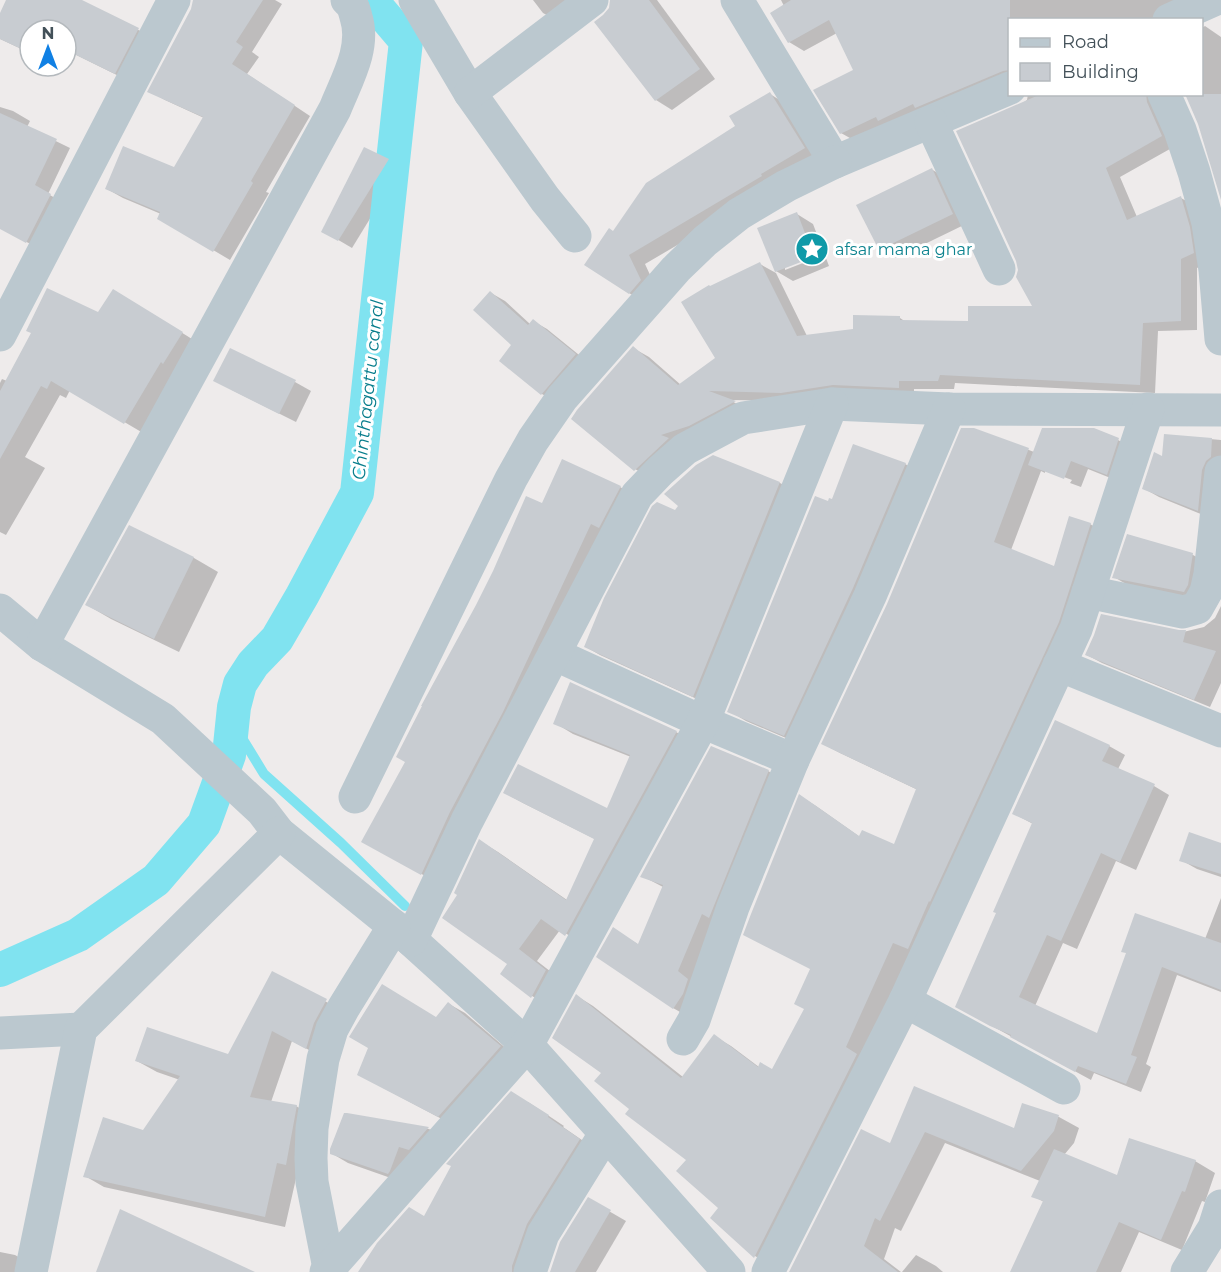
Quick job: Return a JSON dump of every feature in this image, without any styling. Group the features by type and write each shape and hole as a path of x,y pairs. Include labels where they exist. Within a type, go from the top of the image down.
{"street":[{"path":"0,335 174,0"},
{"path":"42,645 334,109 356,58 359,39 359,26 352,4 347,0"},
{"path":"415,0 470,93 545,199 575,236"},
{"path":"470,93 592,0"},
{"path":"737,0 835,162"},
{"path":"1174,18 1214,0"},
{"path":"355,797 511,479 533,440 562,398 676,269 705,241 739,214 786,186 835,162 1008,89"},
{"path":"1165,96 1180,130 1206,213 1219,289 1221,339"},
{"path":"931,122 999,269"},
{"path":"327,1270 527,1045 703,722 832,404"},
{"path":"327,1270 312,1182 311,1158 312,1128 323,1059 332,1029 344,1007 403,933 467,821 637,495 660,471 685,449 743,418 832,404 949,409 1221,410"},
{"path":"683,1039 694,1020 733,907 793,760 870,596 949,409"},
{"path":"768,1272 906,1001 1076,629 1148,409"},
{"path":"1088,592 1183,612 1197,608 1206,592 1210,574 1221,472"},
{"path":"0,610 42,645 163,719 270,822 403,933 527,1045 729,1272"},
{"path":"554,654 793,760"},
{"path":"1059,666 1221,730"},
{"path":"31,1272 81,1029 270,822"},
{"path":"906,1001 1064,1088"},
{"path":"0,1033 81,1029"},
{"path":"530,1272 543,1234 605,1134"},
{"path":"1187,1272 1219,1218"}],"building":[{"path":"6,0 82,0 139,28 115,74 78,56 78,18 18,18 18,47 0,39 0,13"},
{"path":"193,0 263,0 236,42 243,47 232,64 295,105 213,252 157,219 160,212 105,189 123,146 174,167 203,117 147,92 191,9"},
{"path":"610,0 649,0 700,69 655,101 594,22 609,8"},
{"path":"791,0 1010,0 1008,70 915,108 913,104 878,121 876,117 840,134 813,90 853,70 829,20 788,43 770,13"},
{"path":"770,92 805,148 629,255 641,280 629,294 584,265 609,228 613,231 646,183 735,126 729,116"},
{"path":"1221,94 1221,200 1198,124 1186,96"},
{"path":"1036,96 1146,96 1162,136 1106,168 1127,220 1181,196 1190,227 1194,253 1181,259 1181,321 1143,323 1140,385 940,375 938,381 899,381 899,388 833,385 781,393 709,391 736,401 689,426 661,435 669,438 634,471 571,419 633,346 678,385 715,358 681,302 709,285 760,262 797,336 853,329 853,315 900,316 900,320 968,321 968,306 1032,306 1016,277 1018,270 1016,261 956,131"},
{"path":"0,113 57,139 35,185 51,194 26,243 0,229"},
{"path":"364,147 389,159 338,241 321,232"},
{"path":"932,168 953,214 879,250 856,205"},
{"path":"797,212 814,257 775,272 757,228"},
{"path":"47,288 98,312 113,289 183,332 163,364 161,362 124,424 51,381 47,389 41,386 0,459 0,391 31,333 26,331"},
{"path":"490,291 528,325 533,319 576,354 541,395 499,361 511,345 473,310"},
{"path":"230,348 296,380 279,414 213,381"},
{"path":"961,428 974,428 1029,448 994,542 1054,566 1069,516 1091,523 1059,622 908,949 893,943 846,1047 857,1054 754,1258 710,1218 718,1208 676,1171 686,1160 625,1114 629,1109 594,1081 601,1073 552,1038 576,994 681,1078 714,1034 758,1067 760,1062 772,1069 804,1009 794,1004 810,969 743,935 799,794 859,836 862,830 894,844 916,789 821,744 887,604"},
{"path":"1042,428 1094,428 1119,438 1107,475 1071,461 1064,479 1028,465"},
{"path":"1164,434 1212,438 1211,457 1206,461 1202,470 1198,511 1142,489 1154,452 1162,456"},
{"path":"853,444 906,463 853,588 784,736 727,712 815,496 828,501 829,498 832,499"},
{"path":"713,455 780,482 693,697 584,647 604,598 652,506 657,502 675,510 678,506 664,494 696,465"},
{"path":"562,459 621,486 599,528 591,524 503,712 450,812 421,875 361,842 405,762 396,757 493,571 526,496 542,503"},
{"path":"129,525 194,557 154,639 85,605"},
{"path":"1127,534 1193,553 1188,585 1184,592 1112,578"},
{"path":"1101,614 1186,630 1183,642 1216,651 1194,700 1085,655"},
{"path":"570,682 677,731 565,936 541,919 516,953 519,949 546,970 531,998 500,974 507,964 442,918 457,895 454,893 479,839 566,900 594,839 503,793 518,764 607,808 630,755 553,724"},
{"path":"1055,720 1110,745 1102,761 1155,784 1120,862 1101,853 1061,941 1047,935 1019,997 1097,1033 1126,953 1121,952 1135,913 1221,943 1221,990 1162,967 1131,1055 1137,1057 1126,1084 1078,1066 1075,1072 1010,1037 1011,1035 955,1007 1032,823 1012,814"},
{"path":"711,746 769,770 709,918 702,914 678,971 688,979 683,994 673,1009 596,957 613,927 638,944 663,885 640,877"},
{"path":"1189,832 1221,843 1221,874 1179,861"},
{"path":"272,971 327,999 314,1023 306,1049 272,1031 250,1097 297,1105 286,1165 277,1163 265,1217 83,1177 103,1117 143,1130 180,1076 135,1061 147,1027 228,1054"},
{"path":"382,984 436,1017 448,1002 501,1046 438,1117 357,1075 368,1048 349,1037"},
{"path":"914,1086 1014,1128 1022,1103 1059,1115 1054,1131 1021,1171 925,1132 880,1221 875,1218 864,1246 898,1272 789,1272 861,1129 890,1143"},
{"path":"511,1091 549,1115 548,1117 580,1139 527,1224 512,1272 358,1272 377,1243 409,1207 424,1216 451,1166 446,1164"},
{"path":"344,1113 429,1127 409,1150 399,1147 388,1174 330,1154"},
{"path":"1129,1138 1196,1160 1185,1192 1182,1191 1161,1240 1119,1222 1096,1272 1010,1272 1043,1201 1031,1197 1054,1149 1117,1175"},
{"path":"588,1197 611,1210 575,1272 550,1272 560,1242"},
{"path":"120,1209 255,1272 96,1272"}],"waterway":[{"name":"Chinthagattu canal","path":"0,970 78,935 156,880 204,824 229,755 234,707 240,684 253,664 277,639 357,493 406,41 371,0"},
{"path":"234,707 242,738 264,774 341,843 405,906"}],"place":[{"name":"afsar mama ghar","path":"812,249"}]}
